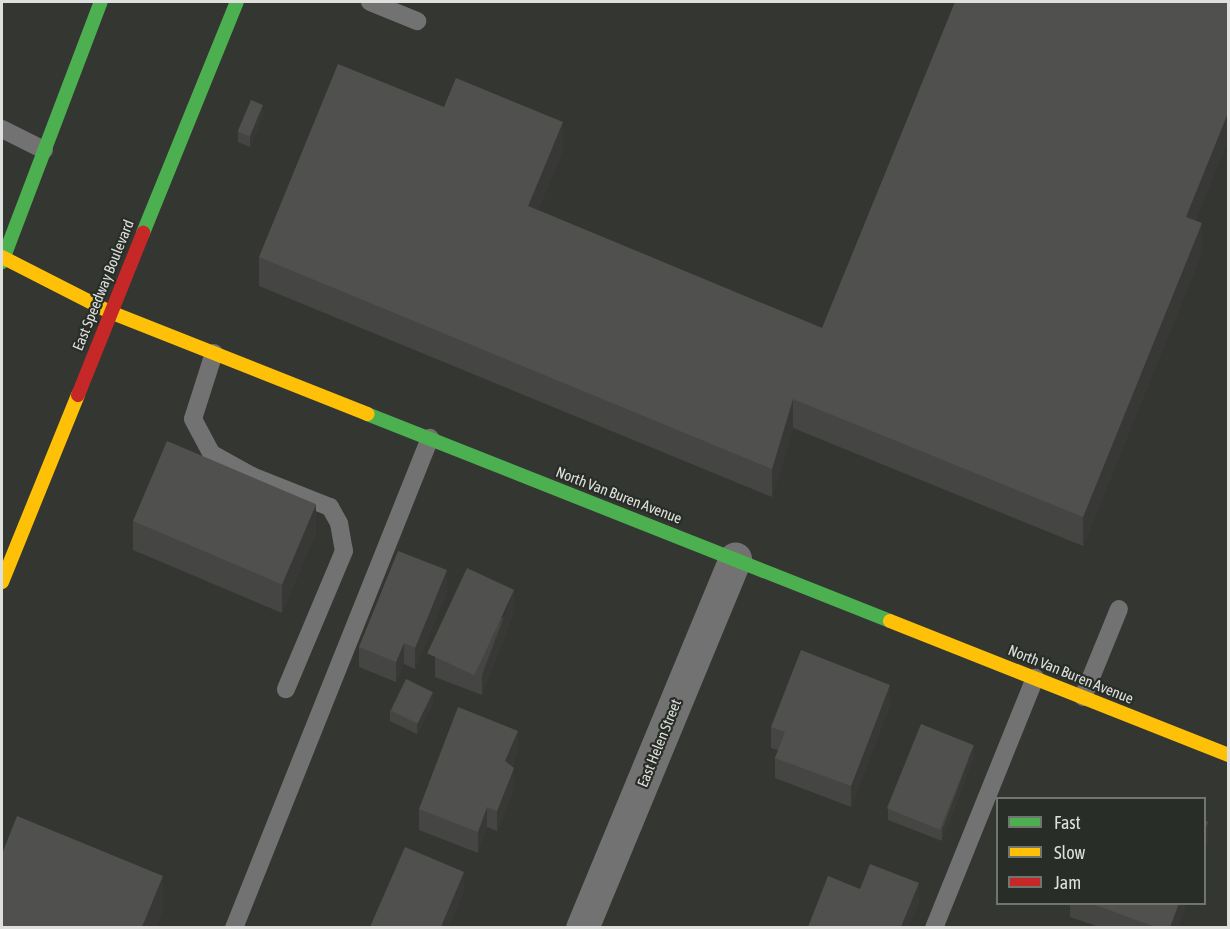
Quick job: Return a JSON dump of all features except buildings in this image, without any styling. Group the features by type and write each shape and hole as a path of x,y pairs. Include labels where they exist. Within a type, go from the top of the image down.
{"street":[{"path":"2,259 101,2"},
{"name":"East Speedway Boulevard","path":"2,582 237,2"},
{"name":"North Van Buren Avenue","path":"2,259 110,312 1228,755"},
{"name":"East Helen Street","path":"582,927 735,558"}],"lane":[{"path":"370,2 417,21"},
{"path":"2,129 44,150"},
{"path":"214,353 193,419 212,454 252,476 330,507 339,523 344,551 286,689"},
{"path":"234,927 430,438"},
{"path":"1083,697 1119,609"},
{"path":"934,927 1035,678"}],"traffic: fast":[{"path":"2,262 101,2"},
{"path":"143,233 237,2"},
{"path":"367,414 890,621"}],"traffic: slow":[{"path":"2,257 110,312 367,414"},
{"path":"2,582 78,395"},
{"path":"890,621 1228,755"}],"traffic: jam":[{"path":"78,395 143,233"}]}
